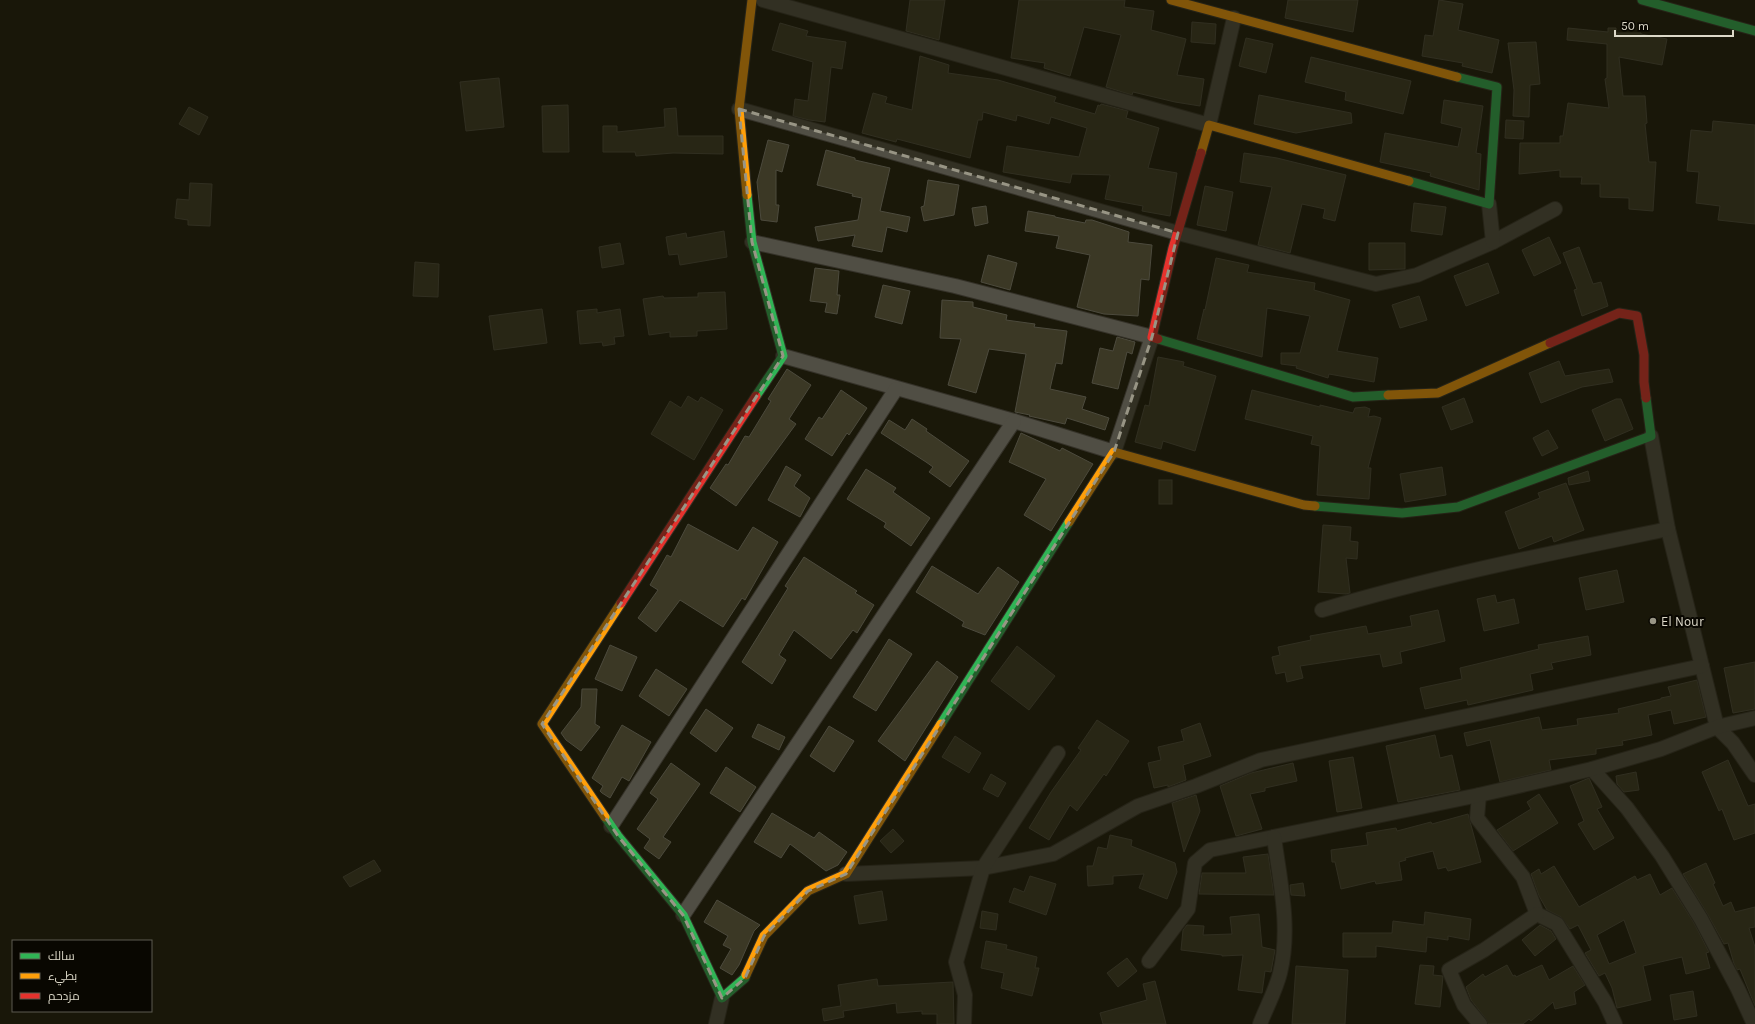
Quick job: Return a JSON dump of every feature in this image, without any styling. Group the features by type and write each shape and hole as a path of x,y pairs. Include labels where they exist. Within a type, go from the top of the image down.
{"main road":[{"path":"752,0 739,109 752,242 783,356 542,724 611,826 683,915 722,998 745,978 764,936 808,891 846,874 1114,452 1304,505 1402,514 1458,507 1651,436 1644,382 1644,355 1637,316 1619,313 1438,393 1353,397 1152,337 1173,248 1210,125 1488,204 1497,87 1171,0"},
{"path":"1642,0 1752,30"},
{"path":"1719,11 1752,30"}],"street":[{"path":"763,0 1210,125 1234,18"},
{"path":"739,109 1178,232 1376,284 1417,275 1493,242 1555,209"},
{"path":"1488,204 1493,242"},
{"path":"752,242 955,286 1152,337 1114,452 783,356"},
{"path":"611,826 896,389"},
{"path":"683,915 1014,422"},
{"path":"1651,436 1668,528 1718,727 1733,743 1755,775"},
{"path":"1322,610 1499,564 1668,528"},
{"path":"846,874 983,868 1053,854 1138,806 1196,786 1261,760 1702,666"},
{"path":"1149,961 1188,909 1195,863 1210,850 1479,795 1592,769 1661,749 1718,727 1755,718"},
{"path":"964,1024 965,995 956,962 983,868 1058,753"},
{"path":"1592,769 1627,808 1662,856 1701,919 1738,988 1754,1024"},
{"path":"1479,795 1477,818 1523,877 1537,914 1557,924 1598,989 1615,1024"},
{"path":"1260,1024 1280,974 1285,944 1285,917 1274,837"},
{"path":"1480,1024 1464,1005 1449,970 1484,950 1537,914"},
{"path":"716,1024 722,998"}],"highlighted area":[{"path":"739,109 1178,233 1152,337 1114,452 846,874 808,891 764,936 745,978 722,998 683,915 618,836 542,724 783,356 752,242"}],"building":[{"path":"910,0 945,0 939,40 906,31"},
{"path":"1019,0 1125,0 1124,7 1154,11 1151,30 1186,39 1177,75 1204,79 1200,106 1133,92 1132,95 1106,87 1121,35 1084,27 1070,76 1044,68 1045,63 1011,58"},
{"path":"1288,0 1358,0 1353,32 1285,18"},
{"path":"1439,0 1463,4 1458,30 1499,40 1492,73 1462,66 1463,63 1422,56 1425,35 1433,36"},
{"path":"1192,22 1216,24 1215,44 1191,42"},
{"path":"780,23 808,31 806,36 846,42 842,69 831,67 825,122 793,116 795,99 808,101 813,62 772,50"},
{"path":"1568,28 1608,32 1608,28 1616,28 1616,33 1641,33 1667,39 1662,65 1619,57 1623,96 1645,96 1647,123 1645,124 1649,162 1656,162 1653,211 1629,209 1629,198 1600,197 1600,184 1581,184 1582,177 1560,177 1560,170 1519,174 1520,143 1560,143 1560,136 1563,136 1568,103 1609,108 1605,79 1607,78 1607,44 1567,40"},
{"path":"1246,38 1273,44 1266,73 1239,66"},
{"path":"1536,42 1540,84 1530,85 1529,117 1513,116 1514,90 1508,43"},
{"path":"920,56 949,65 948,73 998,80 1056,97 1054,102 1095,114 1098,105 1100,106 1101,104 1128,111 1126,118 1159,128 1148,168 1177,173 1170,216 1142,211 1143,206 1105,199 1110,175 1072,174 1070,183 1003,172 1007,146 1079,157 1087,128 1051,117 1049,124 1017,115 1016,121 983,112 982,120 978,120 970,158 897,139 896,142 862,133 873,93 887,97 885,103 912,110"},
{"path":"1311,57 1411,81 1403,114 1345,100 1346,92 1305,82"},
{"path":"499,78 504,127 466,131 460,82"},
{"path":"1259,95 1351,113 1352,123 1296,133 1254,124"},
{"path":"1444,100 1483,106 1476,153 1481,154 1479,190 1430,176 1431,173 1380,162 1385,133 1458,147 1462,128 1441,123"},
{"path":"568,105 569,152 543,152 542,106"},
{"path":"189,107 208,117 199,135 179,124"},
{"path":"676,108 678,136 723,136 723,154 673,153 636,156 635,152 603,152 603,126 617,126 617,132 665,127 664,109"},
{"path":"1506,120 1524,121 1523,139 1505,138"},
{"path":"1713,121 1755,125 1755,224 1718,220 1720,206 1696,203 1699,172 1687,171 1691,130 1712,132"},
{"path":"768,140 789,145 782,172 776,170 776,205 779,205 777,222 761,220 757,182"},
{"path":"826,150 855,158 855,160 890,168 880,211 910,217 907,232 887,227 882,252 852,246 855,235 818,241 815,227 858,220 862,198 852,196 853,194 817,185"},
{"path":"1244,153 1277,158 1346,175 1335,221 1323,218 1325,209 1302,204 1290,253 1258,245 1272,187 1240,182"},
{"path":"928,180 959,185 954,215 924,221 921,207 924,206"},
{"path":"190,183 212,184 210,226 188,225 188,220 175,218 177,199 189,200"},
{"path":"1205,186 1233,192 1226,231 1197,225"},
{"path":"1414,203 1446,207 1442,235 1411,231"},
{"path":"986,206 988,223 975,226 972,208"},
{"path":"1028,211 1085,223 1086,220 1092,220 1129,232 1128,242 1152,245 1149,280 1141,279 1138,316 1104,314 1077,307 1090,255 1056,248 1059,236 1025,231"},
{"path":"724,231 727,257 680,265 678,254 669,255 666,237 686,233 687,238"},
{"path":"1549,237 1561,263 1534,276 1522,250"},
{"path":"620,243 624,264 602,268 599,247"},
{"path":"1369,243 1405,243 1405,269 1369,270"},
{"path":"1579,247 1593,284 1601,282 1608,306 1582,316 1574,290 1577,289 1563,253"},
{"path":"988,255 1017,263 1010,290 981,282"},
{"path":"1216,258 1249,265 1247,272 1315,283 1314,290 1350,300 1337,351 1378,358 1374,382 1329,374 1328,378 1296,368 1297,366 1281,364 1281,353 1300,353 1310,316 1267,308 1262,357 1197,339"},
{"path":"415,262 439,264 438,297 413,296"},
{"path":"1488,263 1499,293 1466,306 1454,276"},
{"path":"815,268 839,271 837,295 840,295 837,314 825,312 827,303 810,301"},
{"path":"883,285 910,291 902,324 875,317"},
{"path":"725,292 727,329 697,331 697,336 670,337 670,332 649,335 643,299 663,296 664,298 698,297 698,293"},
{"path":"1419,296 1427,320 1400,328 1392,305"},
{"path":"942,300 973,302 973,307 1007,315 1006,320 1035,324 1034,327 1067,331 1062,364 1056,363 1050,389 1086,397 1082,409 1109,418 1105,430 1067,418 1065,424 1015,412 1026,354 989,349 976,393 948,385 961,339 940,338"},
{"path":"542,309 547,343 494,350 489,316"},
{"path":"597,309 597,313 620,309 624,336 614,337 615,344 603,346 602,342 580,344 577,311"},
{"path":"1117,337 1135,342 1132,354 1127,352 1118,389 1092,383 1100,348 1113,351"},
{"path":"1158,357 1184,362 1183,366 1216,376 1195,451 1163,441 1161,449 1135,442 1145,405 1149,406"},
{"path":"1559,361 1565,376 1609,369 1613,382 1582,387 1541,403 1529,373"},
{"path":"787,369 811,385 789,419 796,424 736,506 710,488 726,464 728,465 745,436 749,437 771,401 768,399"},
{"path":"841,390 867,408 849,435 847,433 832,456 805,439 819,417 822,419"},
{"path":"1252,390 1320,407 1320,405 1353,413 1355,408 1365,407 1370,409 1368,417 1374,416 1381,418 1368,468 1371,468 1369,499 1317,495 1320,446 1311,444 1313,436 1245,419"},
{"path":"688,396 698,402 701,397 723,410 694,460 651,434 670,401 681,408"},
{"path":"1464,398 1473,422 1451,430 1442,407"},
{"path":"1616,399 1621,399 1633,429 1605,441 1592,410"},
{"path":"912,419 927,429 926,431 969,461 950,487 929,472 933,467 881,433 889,420 905,430"},
{"path":"1548,430 1558,448 1542,456 1533,438"},
{"path":"1021,433 1060,451 1062,448 1093,464 1051,531 1024,515 1046,479 1009,462"},
{"path":"786,466 801,475 794,486 810,498 800,517 768,500"},
{"path":"1442,467 1446,495 1405,502 1400,474"},
{"path":"866,469 896,488 893,492 930,518 911,546 884,527 886,523 847,499"},
{"path":"1588,471 1590,481 1569,485 1568,478"},
{"path":"1159,480 1172,480 1172,504 1159,504"},
{"path":"1566,483 1584,530 1554,542 1552,536 1519,549 1505,512 1540,498 1538,493"},
{"path":"688,524 738,551 753,527 778,542 745,600 742,598 723,627 680,600 656,632 638,618 658,590 650,585 667,555 671,557"},
{"path":"1323,525 1351,527 1350,541 1358,542 1357,559 1346,558 1350,593 1318,592"},
{"path":"804,557 857,591 855,593 874,605 857,633 853,630 831,659 794,630 779,655 786,660 772,684 742,662 788,588 785,586"},
{"path":"932,566 978,594 998,567 1019,582 985,635 962,626 964,622 916,592"},
{"path":"1617,570 1624,602 1586,610 1579,578"},
{"path":"1495,595 1497,603 1514,599 1519,623 1484,631 1477,599"},
{"path":"1438,610 1445,641 1400,652 1402,663 1383,667 1380,654 1300,666 1303,678 1287,682 1285,672 1276,674 1272,657 1280,655 1278,647 1311,640 1310,636 1366,626 1368,634 1412,626 1410,616"},
{"path":"1588,636 1591,655 1551,663 1553,669 1530,674 1533,690 1468,705 1467,700 1425,709 1420,688 1462,679 1460,668 1539,649 1538,645"},
{"path":"889,639 912,654 876,711 853,697"},
{"path":"610,645 637,657 622,691 595,679"},
{"path":"1017,646 1055,676 1029,710 991,681"},
{"path":"937,661 958,677 905,761 878,741"},
{"path":"1755,662 1755,709 1733,713 1724,668"},
{"path":"656,669 687,689 669,716 639,696"},
{"path":"1697,680 1706,717 1674,724 1671,710 1648,715 1652,735 1622,741 1623,745 1596,749 1596,754 1549,760 1551,770 1500,782 1490,740 1467,746 1464,733 1539,717 1542,730 1578,725 1577,719 1619,713 1618,709 1671,696 1668,687"},
{"path":"582,689 597,689 595,724 600,727 581,751 566,740 561,733 581,707"},
{"path":"706,709 733,728 716,752 690,733"},
{"path":"1097,720 1129,741 1106,776 1104,774 1077,811 1070,805 1049,840 1029,828 1051,792 1081,750 1078,748"},
{"path":"1200,723 1211,756 1183,765 1186,780 1168,787 1168,785 1154,788 1148,763 1161,760 1158,747 1184,741 1181,730"},
{"path":"758,724 785,737 779,750 752,737"},
{"path":"622,725 651,742 629,781 622,777 610,798 600,791 603,786 592,778"},
{"path":"829,726 854,741 834,772 810,756"},
{"path":"1435,735 1440,758 1452,755 1460,790 1398,802 1386,746"},
{"path":"955,736 981,753 969,773 942,757"},
{"path":"1353,757 1362,808 1337,812 1329,761"},
{"path":"1728,760 1748,806 1755,804 1755,833 1734,840 1722,809 1719,811 1702,772"},
{"path":"671,763 700,784 663,837 671,842 659,859 644,848 650,839 637,829 658,799 650,793"},
{"path":"1293,763 1297,781 1265,788 1265,791 1250,794 1262,829 1236,836 1220,786 1251,773"},
{"path":"726,767 756,787 740,812 710,793"},
{"path":"1636,772 1639,790 1624,792 1617,784 1616,776"},
{"path":"991,774 1006,783 998,797 983,789"},
{"path":"1589,778 1602,807 1597,809 1614,838 1594,850 1578,824 1584,821 1570,786"},
{"path":"1539,794 1558,823 1513,851 1497,830 1531,809 1527,802"},
{"path":"1196,795 1200,811 1184,852 1172,803"},
{"path":"772,813 814,838 819,832 847,852 838,865 826,871 790,844 781,858 754,842"},
{"path":"1468,814 1481,862 1448,871 1446,867 1438,869 1433,851 1405,858 1406,860 1399,862 1402,880 1376,884 1375,881 1341,889 1335,862 1332,862 1331,850 1368,845 1366,833 1396,828 1397,831 1431,822 1432,824"},
{"path":"893,829 904,841 891,853 880,841"},
{"path":"1110,835 1132,840 1131,846 1175,863 1177,872 1167,899 1139,888 1144,874 1113,876 1113,884 1088,886 1087,866 1093,866 1098,847 1107,849"},
{"path":"1268,854 1274,895 1199,894 1202,873 1246,873 1243,857"},
{"path":"374,860 381,871 350,887 343,877"},
{"path":"1706,863 1715,883 1713,884 1723,906 1731,902 1735,912 1755,907 1755,927 1749,928 1755,947 1755,1006 1740,969 1737,970 1734,964 1728,943 1724,944 1683,874"},
{"path":"1554,866 1579,907 1635,876 1637,880 1650,874 1660,895 1672,888 1694,923 1709,952 1706,953 1710,968 1686,974 1682,957 1643,966 1651,1000 1617,1008 1612,988 1605,973 1599,976 1585,953 1591,950 1578,925 1570,929 1561,917 1547,910 1539,896 1531,874 1539,869 1541,874","holes":["1624,920 1636,953 1609,964 1597,935"]},
{"path":"1030,876 1056,884 1046,915 1009,902 1014,888 1024,892"},
{"path":"1303,883 1305,896 1291,895 1290,885"},
{"path":"882,891 887,920 859,924 854,896"},
{"path":"717,900 760,925 754,931 739,965 732,975 720,968 731,949 723,945 728,936 704,922"},
{"path":"982,911 998,914 996,930 980,928"},
{"path":"1425,912 1471,919 1469,940 1448,936 1448,940 1427,937 1426,952 1376,946 1376,957 1343,957 1343,933 1392,933 1393,921 1424,925"},
{"path":"1259,914 1262,947 1275,950 1271,972 1265,971 1262,993 1238,990 1243,955 1222,956 1181,950 1183,930 1187,925 1204,926 1203,935 1232,934 1230,917"},
{"path":"1540,925 1551,931 1556,939 1535,956 1522,940"},
{"path":"986,941 1007,945 1006,949 1037,957 1035,968 1039,968 1032,996 1001,988 1004,973 981,968"},
{"path":"1127,958 1137,971 1118,987 1107,973"},
{"path":"1420,965 1434,966 1433,975 1443,976 1440,1007 1415,1004"},
{"path":"1507,965 1513,976 1515,975 1516,977 1542,965 1549,980 1573,966 1585,985 1574,992 1576,1004 1555,1009 1553,1002 1531,1021 1529,1019 1523,1024 1488,1024 1486,1019 1471,1000 1466,987 1483,974 1485,977"},
{"path":"1296,966 1348,970 1345,1024 1292,1024"},
{"path":"877,979 878,986 953,982 954,1024 937,1024 937,1014 922,1014 922,1011 897,1013 896,1003 843,1011 844,1017 824,1021 822,1009 841,1006 838,985"},
{"path":"1155,981 1166,1024 1103,1024 1100,1013 1147,1000 1143,984"},
{"path":"1693,991 1697,1016 1674,1020 1670,995"}],"traffic: fast":[{"path":"1642,0 1755,31"},
{"path":"1409,181 1489,204 1497,87 1457,77"},
{"path":"747,195 752,242 783,356 756,396"},
{"path":"1158,339 1353,397 1388,395"},
{"path":"1315,506 1402,513 1458,507 1651,436 1646,398"},
{"path":"941,724 1069,522"},
{"path":"605,817 618,836 683,915 722,998 745,978 746,975"}],"traffic: slow":[{"path":"747,195 739,109 752,0"},
{"path":"1171,0 1457,77"},
{"path":"1201,153 1209,125 1409,181"},
{"path":"1388,395 1438,393 1550,343"},
{"path":"1069,522 1114,452 1304,505 1315,506"},
{"path":"605,817 542,724 621,603"},
{"path":"746,975 764,936 808,891 846,874 941,724"}],"traffic: jam":[{"path":"1158,339 1152,337 1173,248 1201,153"},
{"path":"1550,343 1619,313 1637,316 1644,355 1644,382 1646,398"},
{"path":"621,603 756,396"}],"place":[{"name":"El Nour","path":"1653,621"}]}
